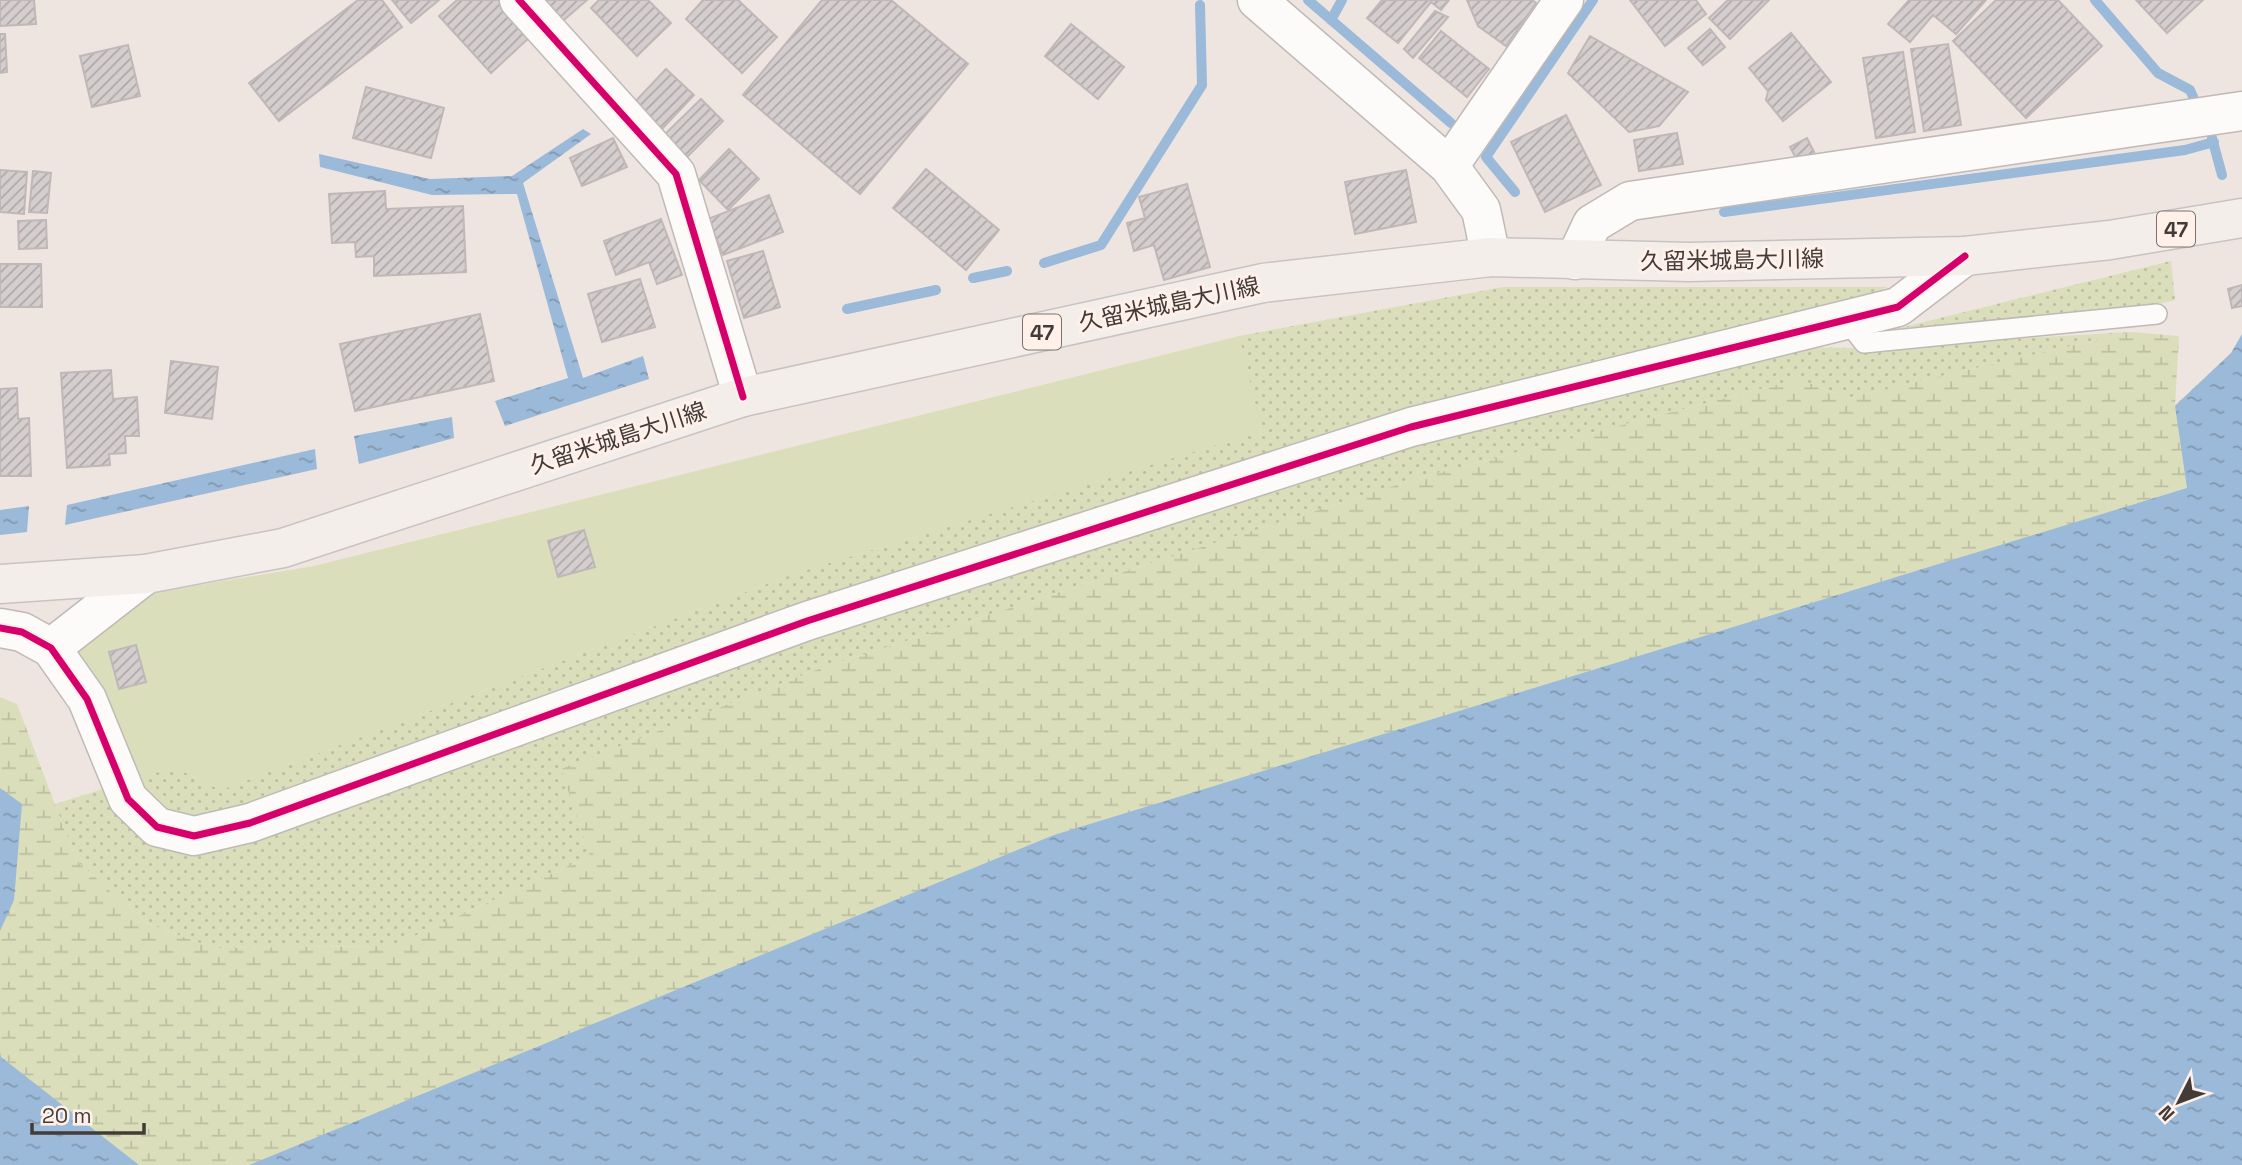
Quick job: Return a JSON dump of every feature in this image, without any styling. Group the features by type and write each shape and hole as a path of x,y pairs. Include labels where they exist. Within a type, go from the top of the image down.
{"main road":[{"name":"久留米城島大川線","path":"0,584 146,574 283,548 743,397 1263,283 1491,257 1689,262 1965,256 2110,240 2242,218"}],"street":[{"path":"519,0 676,174 743,397"},
{"path":"1257,0 1449,166 1481,210 1491,257"},
{"path":"1449,166 1564,0"},
{"path":"1575,260 1592,224 1630,201 2234,112"},
{"path":"0,628 22,632 51,648 87,699 128,799 157,827 194,836 250,823 807,621 1411,427 1898,307 1965,256"},
{"path":"51,648 146,574"}],"lane":[{"path":"1846,320 1864,343 2157,314"}],"green space":[{"path":"2171,261 2175,300 2116,314 1900,328"},
{"path":"1503,287 1888,287 1771,331 228,823 167,823 133,780 174,767 221,790 793,574 1261,431 1239,336"},
{"path":"2131,332 1847,398 1799,379 1422,477 821,668 562,769 590,856 393,946 213,948 144,922 76,860 55,804 106,788 144,837 1415,433 1788,347 1861,348"},
{"path":"2131,332 2179,336 2175,405 2231,353 2242,584 536,1165 0,1165 0,697 17,704 76,860 144,922 213,948 393,946 590,856 561,769 821,668 1422,477 1799,379 1847,398"},
{"path":"1239,336 1262,431 793,574 221,790 174,767 133,780 76,646 133,596 314,566"}],"water":[{"path":"583,129 591,134 523,183 583,378 643,356 649,379 505,426 495,401 568,378 517,194 432,195 320,167 319,154 430,179 512,176"},
{"path":"2242,334 2242,1165 249,1165 1054,835 2187,488 2175,406 2231,353"},
{"path":"452,417 454,438 359,464 354,436"},
{"path":"315,449 317,469 65,525 67,505"},
{"path":"29,506 27,532 0,535 0,510"},
{"path":"0,788 22,804 14,900 0,931"},
{"path":"0,1052 1,1057 139,1165 0,1165"}],"building":[{"path":"0,0 34,0 36,24 0,26"},
{"path":"358,0 382,0 402,27 279,121 249,83"},
{"path":"392,0 439,0 411,23"},
{"path":"457,0 499,0 531,36 491,73 439,16"},
{"path":"536,0 587,0 558,25"},
{"path":"599,0 648,0 671,23 637,56 591,8"},
{"path":"703,0 738,0 777,37 742,73 686,19"},
{"path":"822,0 891,0 968,64 860,194 743,95"},
{"path":"1382,0 1449,0 1441,10 1431,2 1398,43 1367,18"},
{"path":"1467,0 1532,0 1536,3 1506,46 1478,26"},
{"path":"1630,0 1696,0 1706,14 1665,46"},
{"path":"1728,0 1769,0 1730,39 1709,18"},
{"path":"1909,0 1986,0 1956,34 1933,15 1910,42 1888,24"},
{"path":"1996,0 2058,0 2102,46 2026,118 1953,41"},
{"path":"2136,0 2203,0 2167,33"},
{"path":"1435,11 1448,17 1413,58 1404,49"},
{"path":"1071,24 1124,67 1098,99 1045,56"},
{"path":"1710,29 1725,47 1703,65 1688,48"},
{"path":"1441,31 1489,69 1467,97 1419,58"},
{"path":"1791,33 1831,82 1783,121 1766,100 1768,91 1749,68"},
{"path":"0,34 5,34 7,72 0,73"},
{"path":"1590,36 1688,92 1659,126 1629,132 1568,73"},
{"path":"1948,44 1961,125 1924,131 1911,49"},
{"path":"128,45 140,96 92,107 80,56"},
{"path":"1903,52 1915,132 1876,138 1863,58"},
{"path":"666,69 694,95 660,131 632,105"},
{"path":"366,87 444,108 431,158 353,138"},
{"path":"701,99 723,121 685,159 662,137"},
{"path":"1566,115 1601,185 1545,212 1511,142"},
{"path":"1677,133 1683,164 1639,171 1634,140"},
{"path":"613,138 627,167 582,186 570,158"},
{"path":"1807,138 1816,156 1799,164 1790,147"},
{"path":"729,149 759,179 728,210 699,180"},
{"path":"926,169 999,230 966,270 893,208"},
{"path":"0,170 27,172 24,214 0,212"},
{"path":"1406,170 1416,222 1355,234 1345,182"},
{"path":"33,171 51,173 47,213 29,212"},
{"path":"1187,184 1210,267 1164,280 1154,245 1134,251 1127,223 1145,218 1139,197"},
{"path":"385,191 386,209 463,206 466,272 374,276 374,256 356,257 355,242 332,243 329,194"},
{"path":"769,195 783,232 723,255 708,219"},
{"path":"661,219 682,275 657,284 649,262 616,275 604,241"},
{"path":"46,220 47,248 19,249 18,221"},
{"path":"763,251 780,307 744,318 727,261"},
{"path":"0,264 41,264 42,307 0,307"},
{"path":"640,279 655,327 602,342 588,294"},
{"path":"2242,285 2242,306 2232,308 2228,289"},
{"path":"480,314 494,381 355,411 340,344"},
{"path":"171,361 218,367 212,419 165,413"},
{"path":"111,370 113,399 137,397 139,436 125,436 126,453 109,454 110,465 67,468 61,373"},
{"path":"17,388 18,419 29,418 31,476 0,476 0,389"},
{"path":"584,530 595,567 558,577 548,541"},
{"path":"136,645 146,682 119,689 109,652"}],"waterway":[{"path":"1308,0 1451,123"},
{"path":"1331,20 1342,0"},
{"path":"1515,192 1486,157 1593,0"},
{"path":"2095,0 2158,73 2190,90 2199,110"},
{"path":"1044,263 1101,245 1202,85 1200,5"},
{"path":"2212,138 2222,175"},
{"path":"1724,212 2185,150 2214,142"},
{"path":"973,278 1007,271"},
{"path":"847,309 936,290"}],"cycle path":[{"path":"519,0 676,174 743,397"},
{"path":"0,628 22,632 51,648 87,699 128,799 157,827 194,836 250,823 807,621 1411,427 1898,307 1965,256"}]}
